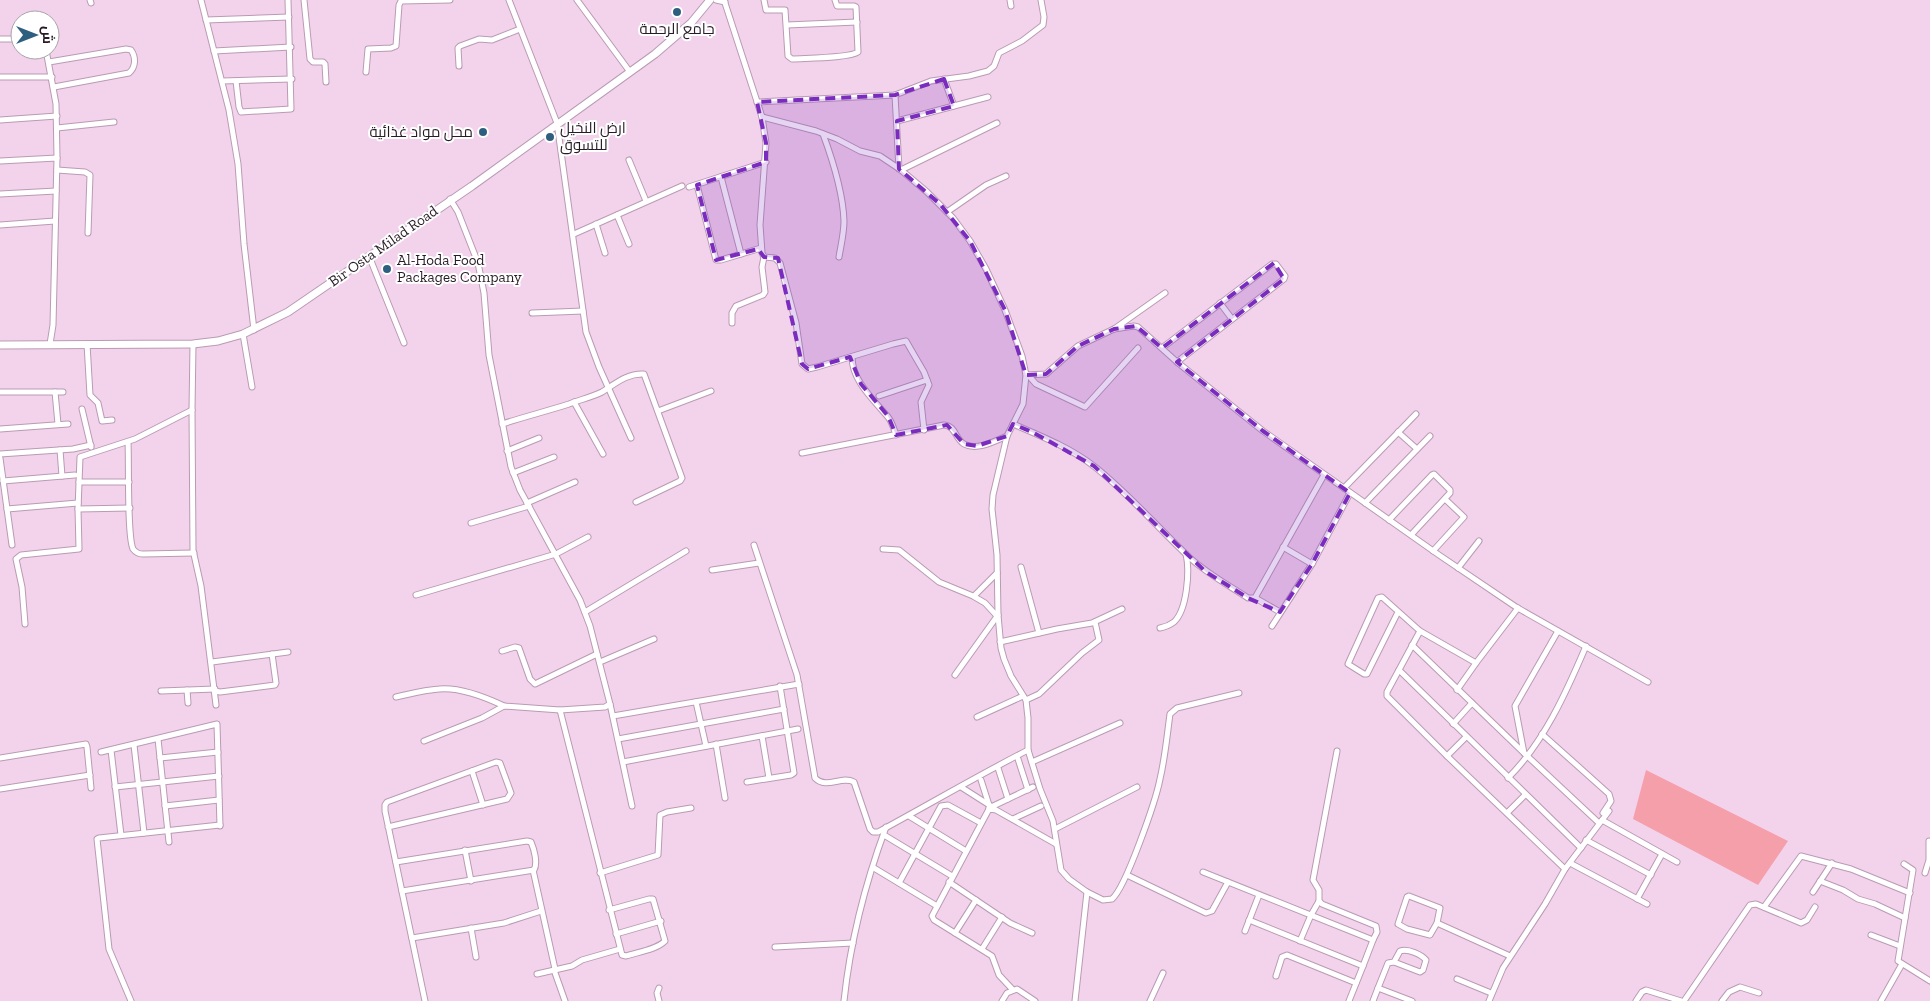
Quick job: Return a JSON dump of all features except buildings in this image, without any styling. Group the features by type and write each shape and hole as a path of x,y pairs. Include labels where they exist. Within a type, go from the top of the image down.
{"main road":[{"name":"Bir Osta Milad Road","path":"0,345 193,344 218,341 254,330 288,312 630,72 680,34 710,0"}],"street":[{"path":"201,0 229,110 238,164 254,330"},
{"path":"236,81 238,107 243,112 290,110 292,106 292,79 288,0"},
{"path":"304,0 310,59 313,62 323,62 325,64 326,82"},
{"path":"366,72 368,48 391,48 396,46 399,5 401,1 450,0"},
{"path":"509,0 557,123 574,234 586,332 631,438"},
{"path":"577,0 630,72"},
{"path":"716,0 724,1 762,117 766,143 761,210 761,248 764,257 762,266 765,292 763,295 736,306 732,313 732,323"},
{"path":"764,0 766,10 785,10 788,56 792,58 845,56 857,53 859,50 855,6 837,6 835,0"},
{"path":"757,102 895,94 921,84 978,74 991,69 999,53 1022,41 1043,25 1044,17 1041,0"},
{"path":"206,20 288,17"},
{"path":"787,25 857,22"},
{"path":"459,66 458,48 460,46 479,39 492,40 520,29"},
{"path":"214,51 291,48"},
{"path":"50,344 53,325 57,116 49,62 126,49 131,50 134,55 134,67 129,73 54,87"},
{"path":"0,77 52,77"},
{"path":"222,81 292,79"},
{"path":"944,79 954,106"},
{"path":"895,94 900,170"},
{"path":"896,121 988,97"},
{"path":"0,120 57,116"},
{"path":"762,117 823,134 860,151 880,156 900,170 927,192 947,212 970,242 997,291 1022,356 1027,375 1022,404 1007,436 993,502 997,615 1000,642 1011,676 1025,698 1028,718 1028,750 1040,789 1056,829 1056,844 1061,870 1069,879 1087,892 1103,900 1112,899 1116,896 1127,875 1159,784 1170,714 1177,708 1239,694"},
{"path":"57,128 114,122"},
{"path":"900,170 997,123"},
{"path":"823,134 831,157 843,211 844,228 839,256"},
{"path":"0,161 57,158"},
{"path":"629,160 646,201"},
{"path":"689,187 766,162"},
{"path":"57,170 85,172 90,175 88,233"},
{"path":"721,176 741,254"},
{"path":"947,212 986,185 1006,176"},
{"path":"697,184 716,260 761,248"},
{"path":"574,234 682,186"},
{"path":"0,194 56,191"},
{"path":"450,200 458,212 478,262 484,293 489,354 513,473 585,612 600,662 632,806"},
{"path":"617,215 629,244"},
{"path":"0,224 55,221"},
{"path":"596,224 606,253"},
{"path":"369,256 404,343"},
{"path":"764,257 775,258 780,263 796,322 800,359 805,368 817,367 893,344 906,342 929,387 920,406 924,430"},
{"path":"1162,348 1220,302 1272,264 1276,264 1285,276 1284,279 1177,362"},
{"path":"1027,375 1046,374 1078,346 1114,329 1165,292"},
{"path":"1220,302 1232,319"},
{"path":"532,313 583,311"},
{"path":"1114,329 1136,326 1177,362 1263,431 1433,551 1518,608 1648,682"},
{"path":"243,334 252,387"},
{"path":"87,344 90,396 98,403 102,421 112,420"},
{"path":"193,344 194,553 201,586 216,705"},
{"path":"1027,375 1036,384 1085,407 1138,348"},
{"path":"852,357 852,362 861,384 877,406 888,416 896,434"},
{"path":"502,424 600,393 608,386 625,378 644,374 682,479 636,502"},
{"path":"878,396 927,380"},
{"path":"658,411 711,391"},
{"path":"0,392 63,392"},
{"path":"55,392 58,424"},
{"path":"574,402 603,454"},
{"path":"0,454 91,447 82,409"},
{"path":"25,624 22,587 16,559 21,555 78,550 79,460 81,456 128,442 192,410"},
{"path":"1344,488 1416,414"},
{"path":"0,428 68,424"},
{"path":"1013,424 1062,446 1094,466 1141,508 1206,572 1248,598 1256,598 1280,612"},
{"path":"802,453 896,434 949,426 953,428 960,440 969,445 983,445 1007,436"},
{"path":"1398,432 1417,449"},
{"path":"1365,503 1430,436"},
{"path":"507,450 539,438"},
{"path":"128,442 132,544 135,552 143,554 194,553"},
{"path":"60,450 62,476"},
{"path":"513,473 554,457"},
{"path":"0,458 12,546"},
{"path":"1389,520 1434,474 1450,490 1450,493 1411,535"},
{"path":"3,481 75,475"},
{"path":"1256,598 1324,475"},
{"path":"79,482 129,482"},
{"path":"471,523 528,504 575,482"},
{"path":"1272,626 1312,564 1350,493"},
{"path":"1433,551 1464,517 1445,499"},
{"path":"7,509 78,506 130,508"},
{"path":"416,595 556,554 588,537"},
{"path":"1458,568 1479,541"},
{"path":"754,545 799,684 815,778 824,783 852,781 860,796 871,830 876,832 887,827 1028,750"},
{"path":"1283,548 1312,564"},
{"path":"883,549 899,550 939,582 974,596 985,603 997,615"},
{"path":"585,612 686,551"},
{"path":"1160,628 1174,621 1180,614 1188,575 1186,554"},
{"path":"712,570 760,564"},
{"path":"1021,567 1039,633"},
{"path":"974,596 997,573"},
{"path":"1398,612 1367,674 1348,665 1378,598 1382,597 1420,631 1476,663"},
{"path":"1457,690 1518,608"},
{"path":"1000,642 1095,622 1122,609"},
{"path":"955,675 997,615"},
{"path":"977,716 1039,694 1099,640 1095,622"},
{"path":"1526,755 1515,710 1516,704 1558,630"},
{"path":"1420,631 1387,692 1388,696 1447,756 1565,869"},
{"path":"600,662 654,639"},
{"path":"1412,645 1526,755 1599,821 1677,862"},
{"path":"1508,778 1542,734 1563,696 1586,646"},
{"path":"502,651 515,647 519,648 530,679 535,684 597,654"},
{"path":"212,662 288,652"},
{"path":"162,691 215,690 220,692 275,685 272,654"},
{"path":"1399,670 1581,848"},
{"path":"613,716 799,684"},
{"path":"747,782 794,773 780,686"},
{"path":"396,697 439,688 483,697 504,706 560,710 605,707 610,704"},
{"path":"187,690 188,703"},
{"path":"696,702 706,746"},
{"path":"1453,724 1472,703"},
{"path":"424,741 475,721 504,706"},
{"path":"618,739 784,709"},
{"path":"560,710 600,873 622,956 664,944 665,939 661,921 655,901 651,898 610,910"},
{"path":"101,752 216,723 220,826 121,835 99,838 97,840 110,949 131,1001"},
{"path":"1032,762 1120,723"},
{"path":"622,762 798,729"},
{"path":"1489,1001 1491,993 1510,956 1545,904 1565,869 1611,802 1609,794 1542,734"},
{"path":"762,736 769,778"},
{"path":"1447,756 1466,737"},
{"path":"158,739 169,842"},
{"path":"0,758 84,744 87,747 91,788"},
{"path":"716,744 725,798"},
{"path":"134,745 144,833"},
{"path":"112,750 121,835"},
{"path":"1300,941 1319,901 1319,890 1314,884 1313,876 1337,751"},
{"path":"160,758 218,752"},
{"path":"1014,990 999,975 994,957 932,919 932,916 991,807 1031,789 1018,759"},
{"path":"388,827 507,799 511,796 510,791 499,762 387,802 384,805 388,827 425,1001"},
{"path":"998,768 1008,799"},
{"path":"472,771 483,805"},
{"path":"0,789 90,775"},
{"path":"115,787 219,776"},
{"path":"981,780 991,807"},
{"path":"961,787 991,807 1056,844"},
{"path":"1056,829 1137,787"},
{"path":"1507,813 1525,795"},
{"path":"165,806 220,800"},
{"path":"899,883 940,807 944,804 981,823"},
{"path":"1013,819 1040,806"},
{"path":"600,873 658,855 660,815 692,808"},
{"path":"1599,821 1609,811"},
{"path":"908,816 966,851"},
{"path":"844,1001 847,968 853,943 887,827"},
{"path":"884,836 952,876"},
{"path":"1586,840 1651,875"},
{"path":"396,862 529,841 533,846 536,864 536,868 533,870 554,970 565,1001"},
{"path":"1925,873 1929,860 1929,841"},
{"path":"465,850 471,881"},
{"path":"1637,899 1662,854"},
{"path":"1764,907 1800,856 1810,856 1832,863 1910,892"},
{"path":"1570,863 1647,904"},
{"path":"1812,892 1832,863"},
{"path":"1904,864 1913,869 1898,960 1930,981"},
{"path":"874,868 937,906"},
{"path":"402,891 533,870"},
{"path":"1203,872 1373,940"},
{"path":"1127,875 1206,913 1212,911 1228,882"},
{"path":"1820,881 1905,918"},
{"path":"949,882 1002,917 1032,933"},
{"path":"1074,1001 1087,892"},
{"path":"1245,931 1259,895"},
{"path":"1407,897 1412,897 1438,907 1440,912 1437,923 1432,934 1428,936 1399,925 1398,922 1407,897"},
{"path":"955,933 976,900"},
{"path":"1319,901 1376,926 1377,932 1349,1001"},
{"path":"1636,1001 1642,992 1648,990 1682,1001 1750,905 1755,903 1800,923 1807,920 1814,907"},
{"path":"412,938 509,921 541,911"},
{"path":"982,949 1002,917"},
{"path":"1249,920 1362,966"},
{"path":"616,934 661,921"},
{"path":"1437,923 1510,956"},
{"path":"471,928 476,957"},
{"path":"1871,935 1900,946"},
{"path":"775,947 853,943"},
{"path":"537,974 572,966 582,960 620,949"},
{"path":"1374,1001 1388,963 1394,962 1420,972 1423,970 1426,960 1424,957 1404,949 1400,951 1394,962"},
{"path":"1276,976 1282,957 1287,955 1356,984"},
{"path":"1882,1001 1902,964"},
{"path":"1150,1001 1163,973"},
{"path":"1457,979 1491,993"},
{"path":"1722,1001 1729,992 1740,987 1759,993"},
{"path":"659,988 656,993 659,1001"},
{"path":"1378,988 1412,1001"},
{"path":"1002,1001 1007,993 1014,990 1021,990 1035,1001"}],"highlighted area":[{"path":"944,79 954,106 897,121 899,169 940,204 970,241 1005,310 1026,375 1046,374 1078,346 1114,329 1136,326 1162,348 1274,263 1284,279 1177,362 1263,431 1350,493 1312,564 1280,612 1248,598 1206,572 1094,466 1034,433 1013,424 1007,436 977,446 964,444 947,425 896,435 888,416 861,384 850,357 808,369 802,364 778,258 764,257 758,249 716,260 697,185 766,162 766,143 757,102 895,95"}],"shaded area":[{"path":"1646,770 1788,841 1758,885 1633,819"}],"place":[{"name":"جامع الرحمة","path":"677,12"},
{"name":"محل مواد غذائية","path":"483,132"},
{"name":"ارض النخيل للتسوق","path":"550,137"},
{"name":"Al-Hoda Food Packages Company","path":"387,269"}]}
